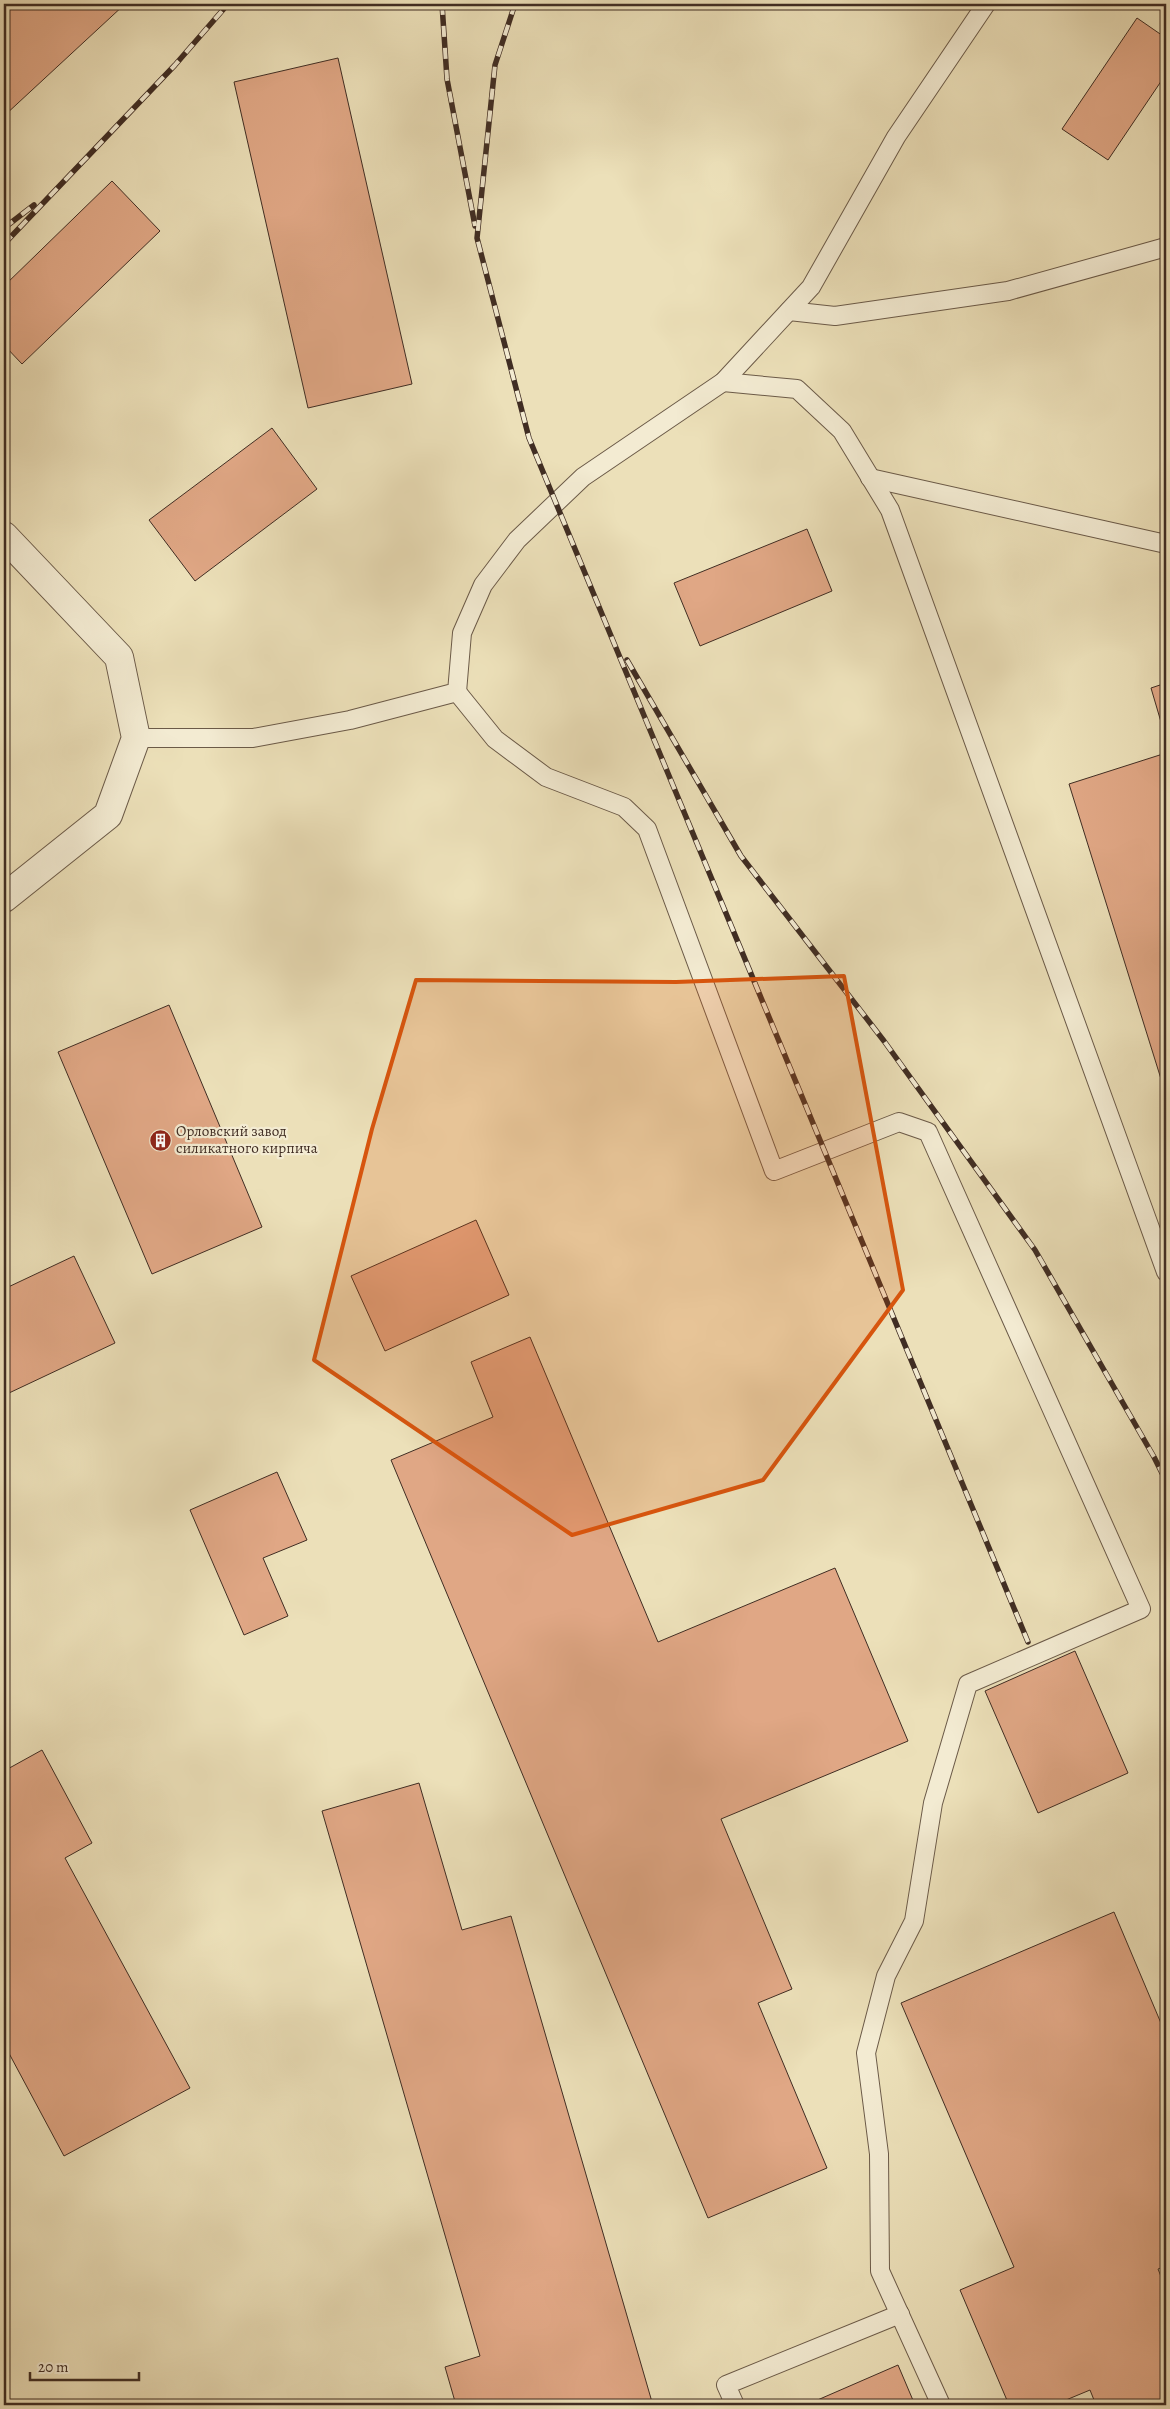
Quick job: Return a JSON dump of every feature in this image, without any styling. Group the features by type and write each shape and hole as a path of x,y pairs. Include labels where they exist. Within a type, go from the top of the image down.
{"street":[{"path":"4,536 118,657 136,738 108,815 4,898"}],"lane":[{"path":"942,2405 880,2271 880,2154 866,2053 886,1976 914,1921 933,1803 968,1684 1141,1609 928,1132 899,1122 774,1171 648,829 624,806 546,777 495,739 457,692 462,633 483,585 517,540 583,477 723,382 811,287 896,137 986,4"},
{"path":"789,311 836,316 1008,291 1166,247"},
{"path":"723,382 797,389 842,431 890,510 1166,1272"},
{"path":"870,478 1166,544"},
{"path":"136,738 253,738 350,720 457,692"},
{"path":"735,2405 726,2385 900,2314"}],"highlighted area":[{"path":"844,976 903,1290 763,1480 572,1535 314,1360 372,1129 416,980 676,982"}],"building":[{"path":"4,4 125,4 4,116"},
{"path":"1137,18 1166,38 1166,74 1108,160 1062,129"},
{"path":"338,58 412,384 308,408 234,82"},
{"path":"112,181 160,231 22,364 4,345 4,286"},
{"path":"272,428 317,489 195,581 149,520"},
{"path":"807,529 832,591 700,646 674,583"},
{"path":"1166,683 1166,739 1151,688"},
{"path":"1166,753 1166,1095 1069,784"},
{"name":"Орловский завод силикатного кирпича","path":"169,1005 262,1227 152,1274 58,1052"},
{"path":"476,1220 509,1295 385,1351 351,1276"},
{"path":"74,1256 115,1343 9,1393 4,1382 4,1289"},
{"path":"530,1337 658,1642 835,1568 908,1741 721,1819 792,1989 758,2003 827,2168 708,2218 391,1460 493,1417 471,1362"},
{"path":"277,1472 307,1540 263,1558 288,1616 244,1635 190,1510"},
{"path":"1075,1651 1128,1773 1038,1813 985,1691"},
{"path":"42,1750 92,1843 65,1858 190,2088 64,2156 4,2044 4,1771"},
{"path":"419,1783 462,1930 511,1916 652,2402 640,2405 456,2405 445,2367 480,2356 322,1811"},
{"path":"1114,1912 1166,2035 1166,2266 1158,2269 1166,2289 1166,2405 1096,2405 1090,2390 1054,2405 1009,2405 960,2290 1014,2267 901,2003"},
{"path":"898,2365 915,2405 806,2405"}],"railway":[{"path":"4,244 175,65 228,4"},
{"path":"442,4 447,79 475,226"},
{"path":"515,4 495,65 477,238 529,438 1028,1642"},
{"path":"4,228 34,205"},
{"path":"627,660 741,856 884,1041 1035,1250 1166,1481"}],"place":[{"name":"Орловский завод силикатного кирпича","path":"160,1140"}]}
